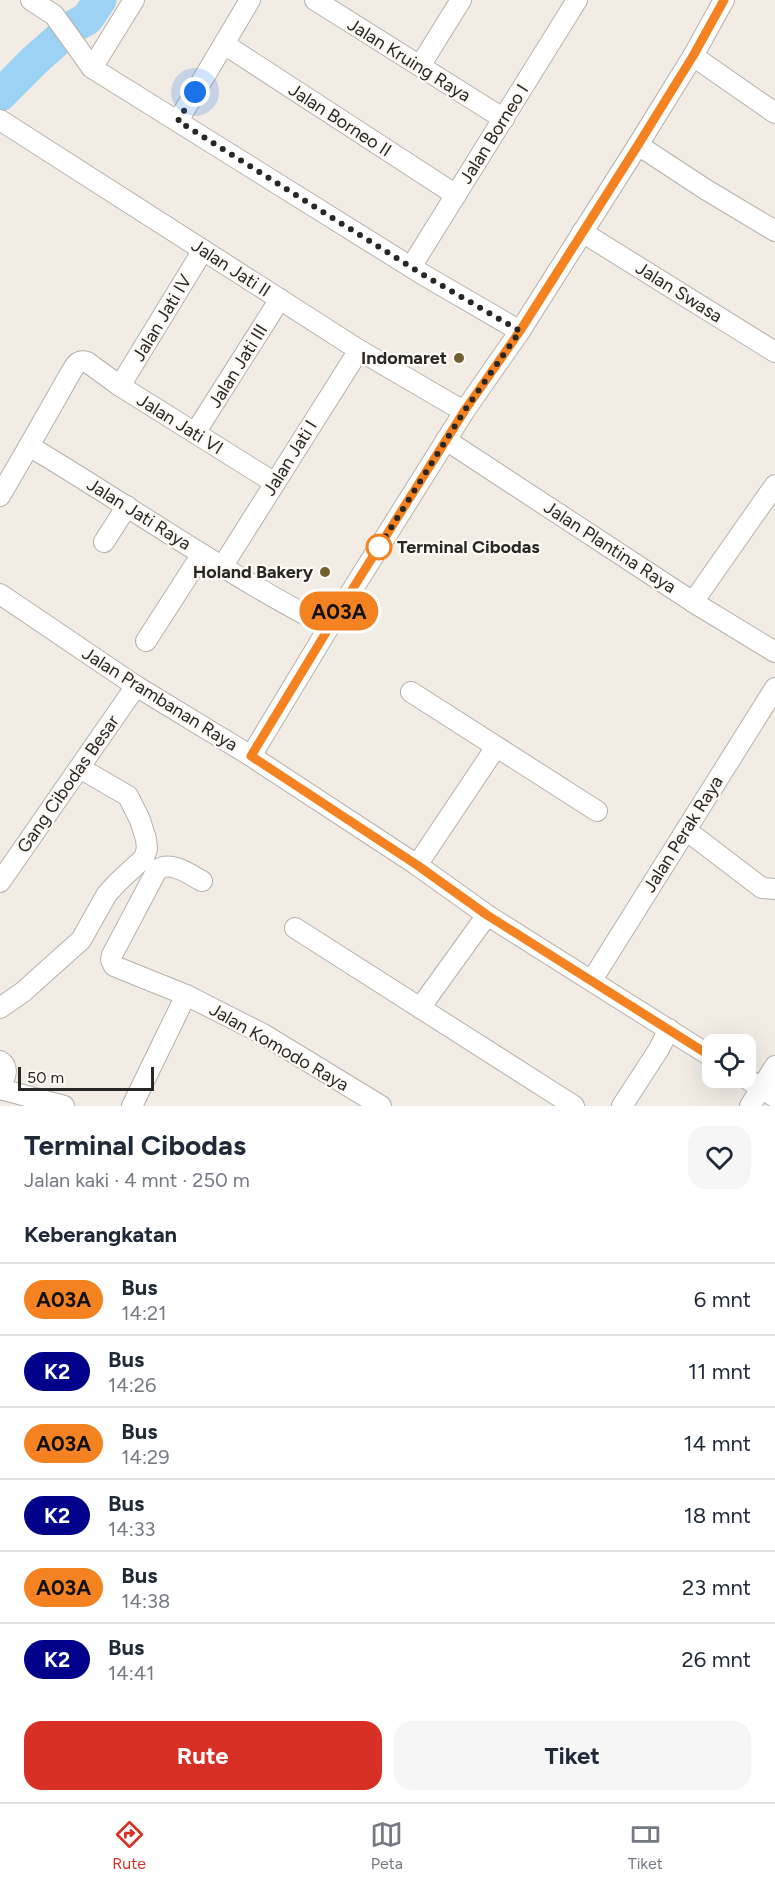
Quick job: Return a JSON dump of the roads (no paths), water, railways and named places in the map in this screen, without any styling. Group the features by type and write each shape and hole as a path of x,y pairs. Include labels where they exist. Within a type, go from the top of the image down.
{"street":[{"path":"31,0 54,15 88,61 178,121 411,267 520,331"},
{"path":"88,61 134,0"},
{"path":"178,121 250,0"},
{"name":"Jalan Kruing Raya","path":"315,0 504,119"},
{"path":"420,66 461,0"},
{"name":"Jalan Borneo I","path":"411,267 577,0"},
{"path":"251,756 465,410 520,331 638,145 693,56 724,0"},
{"name":"Jalan Borneo II","path":"224,44 456,195"},
{"path":"693,56 775,113"},
{"name":"Jalan Jati II","path":"0,120 359,350 465,410"},
{"path":"638,145 775,231"},
{"name":"Jalan Swasa","path":"582,232 775,352"},
{"name":"Jalan Jati IV","path":"120,386 203,250"},
{"name":"Jalan Jati III","path":"195,433 280,299"},
{"name":"Jalan Jati I","path":"222,567 359,350"},
{"name":"Jalan Jati VI","path":"30,446 76,363 87,362 120,386 274,483"},
{"name":"Jalan Plantina Raya","path":"446,440 693,602 775,652"},
{"path":"0,495 30,446"},
{"name":"Jalan Jati Raya","path":"30,446 222,567 329,627"},
{"path":"693,602 775,485"},
{"path":"104,542 127,506"},
{"path":"146,641 202,554"},
{"name":"Jalan Prambanan Raya","path":"0,594 136,686 251,756 417,865 487,915 702,1050"},
{"name":"Gang Cibodas Besar","path":"2,874 80,768 136,686"},
{"name":"Jalan Perak Raya","path":"592,980 775,688"},
{"path":"411,692 597,811"},
{"path":"417,865 496,747"},
{"path":"0,1008 22,992 81,940 107,894 144,858 147,849 146,839 140,820 128,796 80,768"},
{"path":"686,830 762,888 775,889"},
{"name":"Jalan Komodo Raya","path":"202,881 174,867 162,867 157,870 114,950 112,962 118,969 186,995 263,1034 381,1106"},
{"path":"420,1008 487,915"},
{"path":"295,928 574,1106"},
{"path":"132,1106 186,995"},
{"path":"622,1106 659,1049 669,1029"},
{"path":"0,1061 6,1068 5,1078 0,1088 64,1106"},
{"path":"750,1106 768,1092 775,1066"}],"waterway":[{"path":"0,95 61,37 87,19 100,0"}],"place":[{"name":"Indomaret","path":"459,358"},
{"name":"Terminal Cibodas","path":"379,547"},
{"name":"Holand Bakery","path":"325,572"}]}
